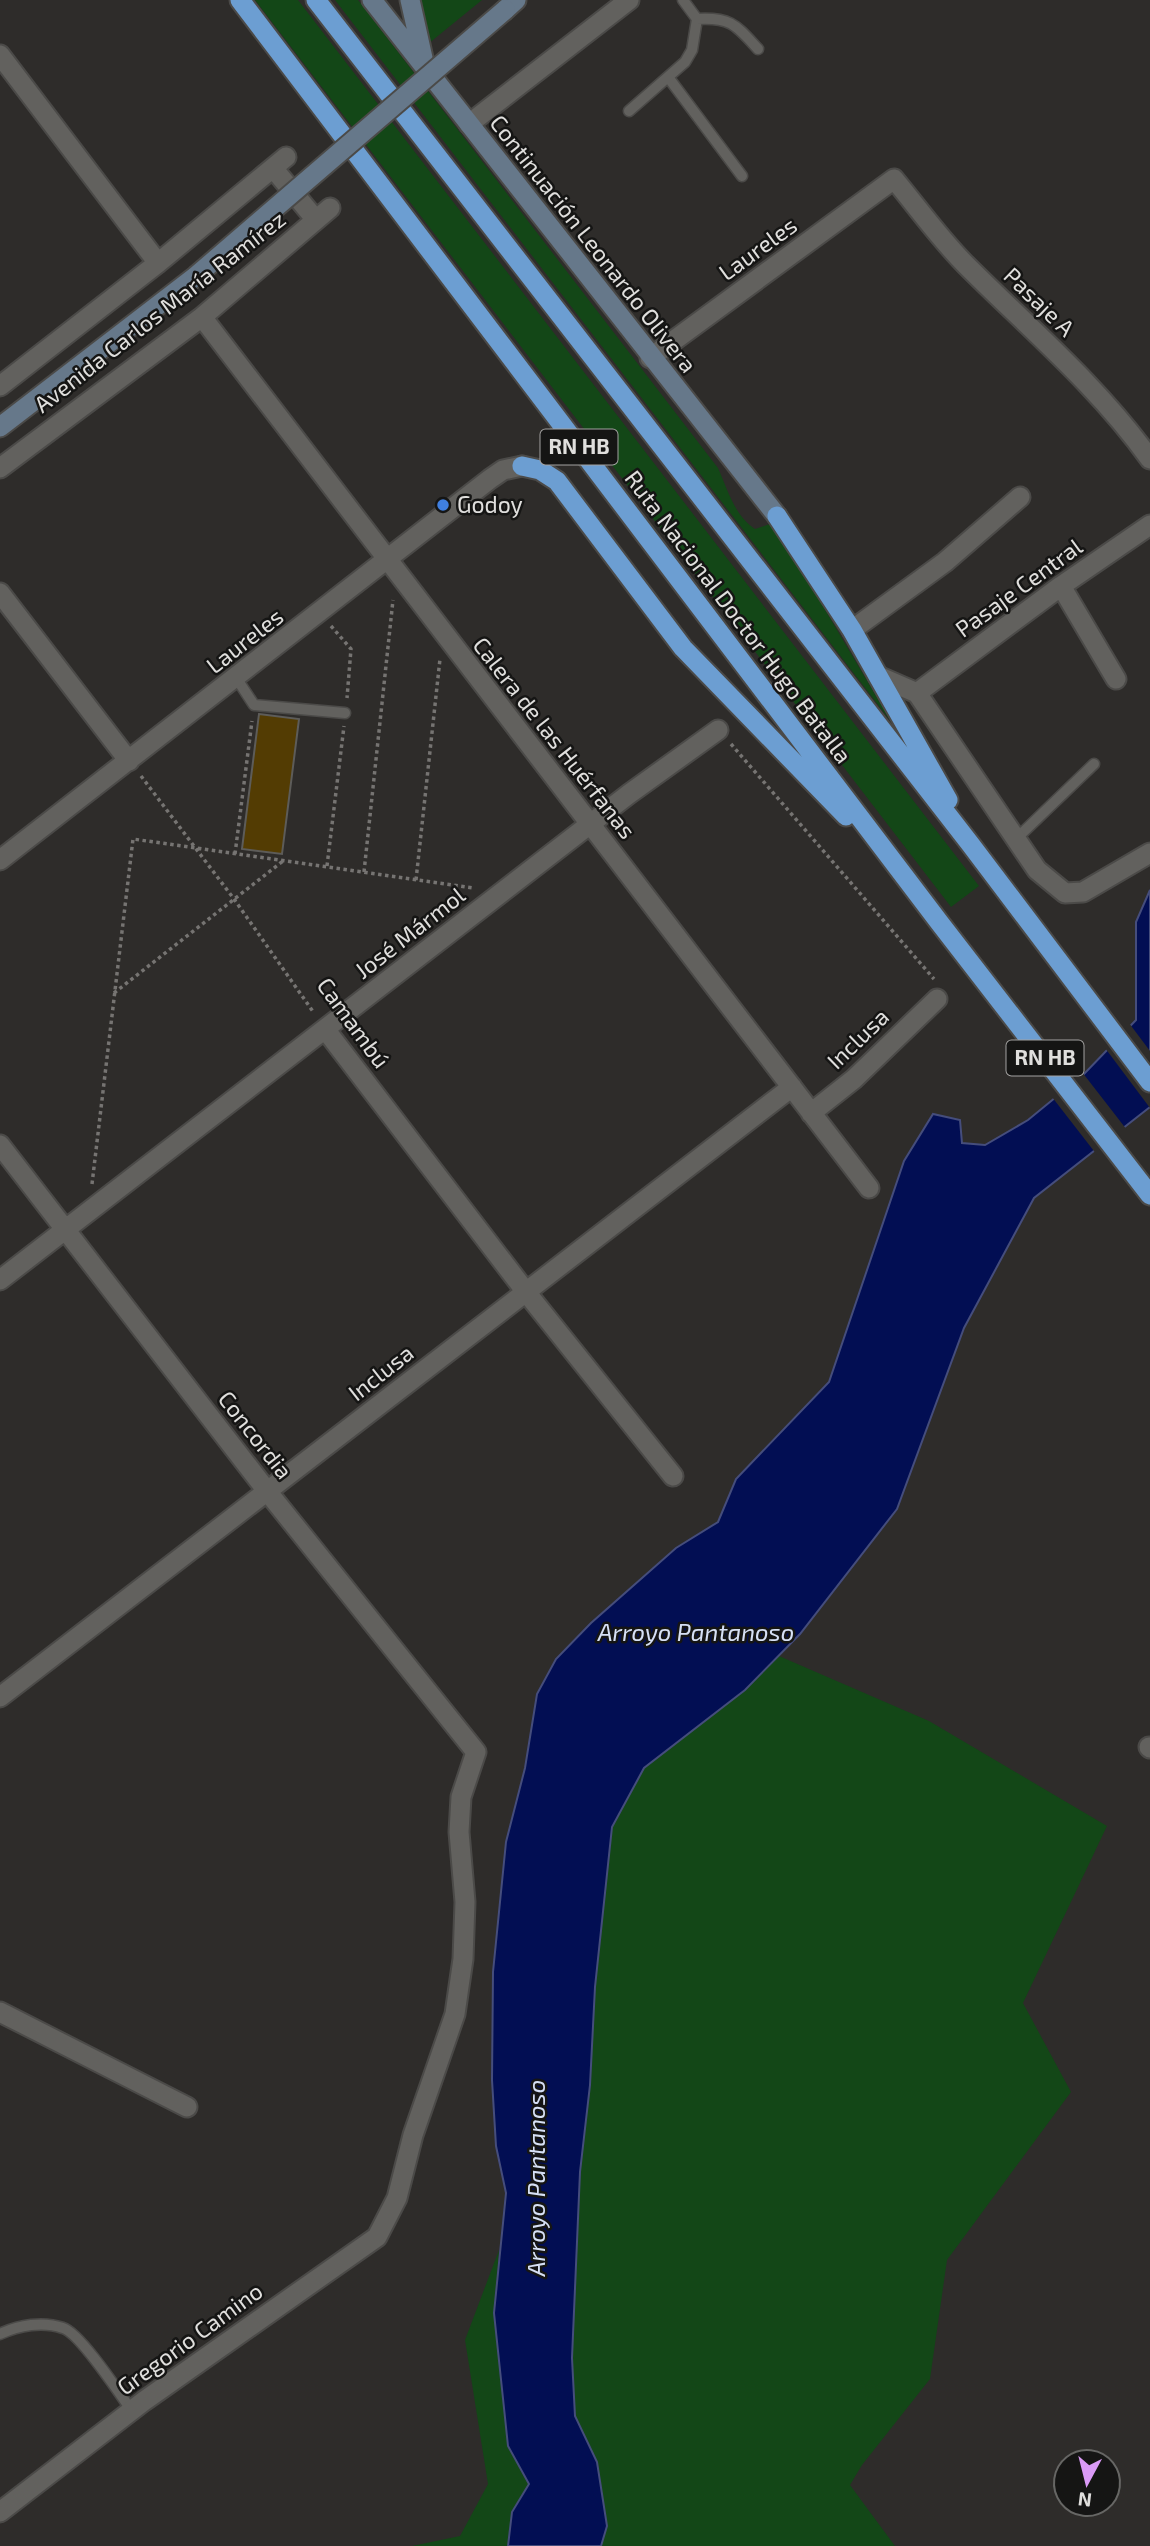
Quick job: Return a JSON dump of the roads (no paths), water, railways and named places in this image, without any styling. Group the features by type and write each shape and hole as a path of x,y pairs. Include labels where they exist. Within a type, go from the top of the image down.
{"highway":[{"name":"Ruta Nacional Doctor Hugo Batalla","path":"240,0 939,922 1150,1195"},
{"name":"Ruta Nacional Doctor Hugo Batalla","path":"316,0 971,845 1150,1082"},
{"path":"522,466 540,470 557,481 683,648 918,894"},
{"path":"777,516 852,630 971,845"}],"main road":[{"name":"Continuación Leonardo Olivera","path":"372,0 650,358 777,516"},
{"path":"410,0 413,24 426,69"},
{"name":"Avenida Carlos María Ramírez","path":"0,427 196,276 511,5"}],"street":[{"path":"469,124 629,0"},
{"path":"0,55 158,263"},
{"name":"Avenida Carlos María Ramírez","path":"0,386 158,263 280,163 323,214 202,317 0,468"},
{"name":"Laureles","path":"650,358 894,179"},
{"name":"Pasaje A","path":"894,179 964,263 1050,345 1109,408 1150,459"},
{"name":"Calera de las Huérfanas","path":"202,317 391,568 869,1188"},
{"name":"Laureles","path":"0,860 321,614 391,568 490,479 503,470 522,466"},
{"path":"852,630 945,562 1020,496"},
{"name":"Pasaje Central","path":"917,693 1150,525"},
{"path":"1062,586 1116,679"},
{"path":"0,593 129,761"},
{"path":"878,676 917,693 1037,870 1065,893 1083,892 1150,853"},
{"name":"José Mármol","path":"0,1280 590,825 718,730"},
{"name":"Inclusa","path":"811,1113 853,1079 937,999"},
{"name":"Camambú","path":"325,1029 526,1292 673,1476"},
{"name":"Inclusa","path":"3,1688 267,1491 792,1087"},
{"name":"Concordia","path":"0,1145 267,1491 476,1752"},
{"name":"Gregorio Camino","path":"0,2512 132,2410 377,2237 397,2198 413,2135 455,2014 463,1959 465,1902 459,1832 461,1797 476,1752"},
{"path":"0,2012 187,2107"}],"lane":[{"path":"629,111 685,62 692,50 697,19 683,0"},
{"path":"697,19 722,18 736,25 758,50"},
{"path":"668,77 742,176"},
{"path":"237,679 254,705 345,713"},
{"path":"1016,839 1094,764"},
{"path":"0,2334 34,2324 66,2328 85,2347 132,2410"}],"water":[{"name":"Arroyo Pantanoso","path":"1150,890 1150,1107 1034,1198 964,1328 897,1509 800,1634 745,1690 644,1768 612,1827 595,1987 590,2085 580,2172 572,2358 575,2416 597,2462 607,2526 601,2546 508,2546 512,2512 529,2484 508,2446 494,2313 506,2193 496,2146 492,2080 493,1972 506,1842 525,1768 537,1694 556,1659 591,1623 676,1548 718,1522 736,1479 829,1382 904,1161 933,1114 960,1120 962,1143 985,1145 1028,1120 1084,1074 1136,1020 1136,922"}],"place":[{"name":"Godoy","path":"443,505"}]}
